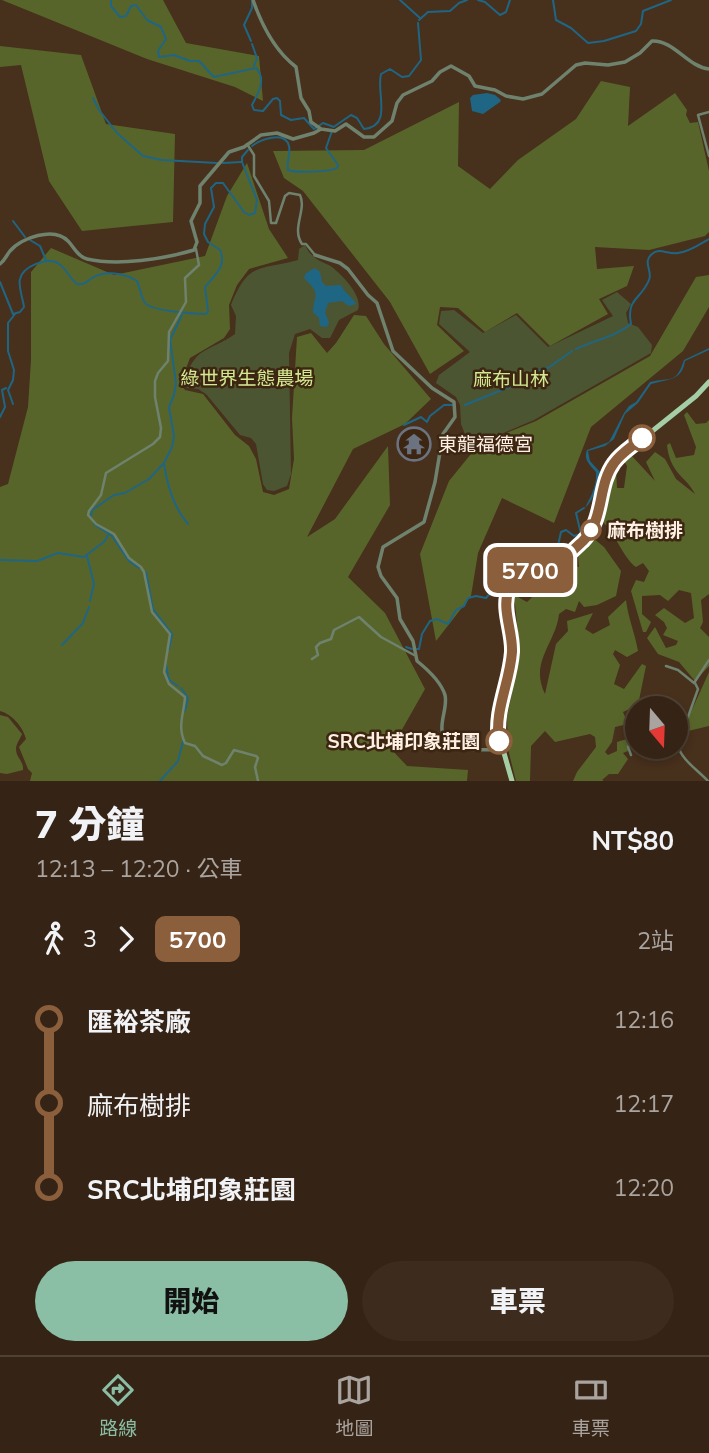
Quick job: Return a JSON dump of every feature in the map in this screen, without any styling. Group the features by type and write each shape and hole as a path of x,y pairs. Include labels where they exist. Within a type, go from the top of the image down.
{"main road":[{"path":"512,781 502,750 498,722 512,654 512,636 506,604 509,589 519,576 561,561 585,538 597,520 607,478 615,461 670,418 709,382"}],"street":[{"path":"253,0 262,26 286,60 296,67 301,100 309,111 310,120 321,129 332,131 346,124 364,137 377,136 392,121 397,103 403,96 432,81 440,72 451,66 469,76 475,86 521,100 542,94 576,65 625,62 640,53 648,43 659,40 699,68 709,69"},
{"path":"709,112 698,115 709,156"},
{"path":"258,781 255,771 258,758 256,756 233,750 226,764 222,765 203,756 194,745 185,743 180,719 185,697 169,684 164,669 170,634 152,611 144,572 129,558 114,534 96,524 88,515 101,495 106,473 160,437 155,381 168,361 169,332 187,295 185,278 199,265 195,249 197,242 191,221 200,203 202,182 229,152 261,135 277,134 296,138 321,129"},
{"path":"247,144 254,155 254,176 269,201 271,223 275,224 277,221 285,196 289,193 300,195 302,201 298,237 302,244 306,244 315,255 340,263 352,274 377,303 393,351 432,388 451,399 456,409 456,417 443,434 435,482 424,522 383,547 379,556 380,571 397,598 400,618 413,641 417,661 444,692 441,722 446,739 451,745 462,748 502,750"},
{"path":"0,264 10,250 30,238 55,234 61,235 81,256 89,259 131,263 195,249"},
{"path":"312,659 318,656 316,647 331,639 334,630 359,617 372,631 414,655"},
{"path":"695,683 709,660"},
{"path":"666,666 678,670 695,683 698,689 678,744 680,754 708,781"}],"green space":[{"path":"2,0 163,0 186,43 259,56 263,101 235,87 147,59"},
{"path":"0,46 81,55 106,124 175,134 173,222 82,231 49,181 21,65 0,67"},
{"path":"601,81 630,87 628,126 675,93 687,110 690,123 698,122 709,171 709,232 705,236 649,250 595,247 597,269 634,266 627,286 599,299 608,314 550,346 517,313 485,332 458,308 440,307 437,325 464,351 430,374 390,302 303,191 284,178 273,151 364,150 459,102 458,166 490,189 518,160 576,119"},
{"path":"247,163 269,229 288,258 249,269 237,285 229,305 230,329 224,338 190,358 180,384 185,390 203,394 235,435 249,446 256,459 263,492 274,495 289,489 294,459 292,418 297,337 311,333 327,353 354,315 366,316 384,344 431,399 405,424 353,449 307,537 335,519 388,446 390,505 348,577 385,613 425,689 391,749 407,766 468,770 467,781 30,781 32,773 19,747 26,739 25,734 13,718 0,711 0,487 8,484 28,407 31,272 51,248 114,275 205,256 227,196"},
{"name":"綠世界生態農場","path":"305,245 314,257 332,267 346,281 355,293 359,305 358,310 339,320 330,338 322,338 310,329 295,334 289,353 291,474 287,486 274,491 267,490 263,484 256,444 251,438 240,435 206,394 198,389 187,388 184,381 198,355 235,334 236,316 231,305 243,281 256,270 298,260 299,249"},
{"path":"709,275 709,307 683,351 591,427 554,523 502,498 478,553 471,596 436,641 420,554 449,481 479,444 536,421 650,356 696,277"},
{"name":"麻布山林","path":"617,292 631,304 626,313 628,323 638,327 652,345 651,353 534,420 470,447 461,424 460,405 456,397 436,383 439,375 470,352 439,324 441,311 454,310 483,333 516,315 548,347 613,316 602,300"},
{"path":"687,412 696,424 709,420 709,594 701,600 703,622 700,628 709,637 709,666 695,681 679,662 658,654 647,638 655,627 666,648 676,645 678,641 663,635 667,628 655,615 664,608 685,623 694,618 691,593 679,590 668,601 660,595 642,596 642,614 651,622 646,632 643,632 631,591 636,580 644,582 649,571 643,563 636,567 631,563 603,522 616,470 617,488 624,488 627,466 624,461 631,455 655,481 646,462 655,452 665,459 676,479 695,494 671,462 667,445 670,443 676,458 694,455 696,447 684,415"},
{"path":"593,538 604,547 621,571 616,596 597,605 584,607 579,601 575,612 566,609 559,614 542,662 541,683 545,694 556,644 568,631 567,621 593,613 585,629 593,634 610,625 608,617 626,600 638,651 627,657 615,650 613,654 620,665 614,684 624,689 642,664 646,666 640,696 625,696 625,725 615,727 612,742 605,752 608,755 617,751 617,742 625,740 623,753 627,760 618,774 609,774 602,780 604,781 573,781 596,747 595,737 590,734 555,742 545,731 531,746 530,781 516,781 508,749 507,717 520,651 514,595 527,602 546,584 552,595 565,593 566,578 558,570 568,566 579,567 578,556"},
{"path":"709,672 709,726 688,731 688,719"},
{"path":"0,715 8,717 22,734 16,749 23,770 0,773"}],"water":[{"path":"487,93 495,95 500,102 483,114 472,111 470,98"},
{"path":"315,268 320,272 322,282 326,286 341,285 356,304 349,306 342,301 328,303 325,313 329,322 327,327 320,326 319,318 313,312 315,291 304,278 306,273"},
{"path":"709,348 685,361 677,376 651,384 638,403 625,414 614,439 605,446 588,451 590,461 600,472 595,492 585,508 596,477 596,472 587,460 587,450 609,442 624,413 636,402 650,382 676,376 684,360"}],"waterway":[{"path":"111,0 111,6 120,17 126,16 131,6 136,5 147,20 161,27 166,39 158,51 159,57 174,55 190,61 199,61 214,77 256,68 261,82 252,105 254,110 263,111 277,98 280,101 281,115 291,120 304,118 314,129 323,123 334,127"},
{"path":"400,0 420,18"},
{"path":"419,20 428,12 450,11 467,0"},
{"path":"478,0 485,2 500,15 506,12 510,0"},
{"path":"553,0 556,20 571,28 588,43 636,31 641,24 643,11 671,0"},
{"path":"251,41 244,25 252,2"},
{"path":"335,126 351,115 357,118 364,129 373,127 378,122 382,108 381,74 390,69 402,77 409,76 421,60 418,23"},
{"path":"252,44 257,58 254,66"},
{"path":"93,98 117,133 143,156 162,160 217,163"},
{"path":"252,146 266,139 283,138 289,146 288,170 305,172 333,169 338,165 326,148 332,131"},
{"path":"0,282 13,314 24,307 20,285 22,274 30,267 48,261 61,265 77,284 84,284 103,274 121,274 137,281 144,301 149,306 206,314 208,311 205,287 219,270 222,261 220,250 208,242 204,234 205,224 214,207 211,188 216,183 223,183 244,212 249,215 255,213 257,200 242,162 242,157 248,150"},
{"path":"223,163 241,162"},
{"path":"13,221 25,237"},
{"path":"576,349 612,335 631,324 632,304 649,280 648,260 652,254 658,251 682,252 709,239"},
{"path":"30,240 40,246 46,260"},
{"path":"13,404 8,390 14,370 8,351 8,323 15,314"},
{"path":"91,517 92,510 114,495 125,493 149,479 164,463 172,447 174,436 169,407 176,383 170,340 182,315"},
{"path":"465,405 514,385 536,371 548,368 572,351"},
{"path":"0,417 5,407 2,390 6,388"},
{"path":"404,425 421,417 427,422 430,416 444,405 453,405"},
{"path":"164,464 172,496 188,524"},
{"path":"544,561 557,550 561,532 566,530 574,536 581,534 576,513 584,508"},
{"path":"94,524 112,536 129,561 139,568"},
{"path":"0,560 37,561 58,553 84,557 105,541 109,533"},
{"path":"87,556 94,584 90,601"},
{"path":"417,649 430,621 437,619 448,624 456,610 464,606 468,598 486,598 508,573 529,563"},
{"path":"534,563 540,563"},
{"path":"146,572 153,609 172,634 169,649"},
{"path":"62,645 83,623 89,607"},
{"path":"406,647 412,649"},
{"path":"166,665 169,680 178,686"},
{"path":"181,688 188,698 185,711"},
{"path":"160,781 178,761 183,741"}],"bus line":[{"name":"5700","path":"499,741 498,722 512,654 512,636 506,610 509,589 516,578 525,572 561,561 585,538 597,520 612,466 642,438"}],"place":[{"name":"東龍福德宮","path":"414,444"},
{"name":"麻布樹排","path":"591,530"},
{"name":"SRC北埔印象莊園","path":"499,741"}]}
